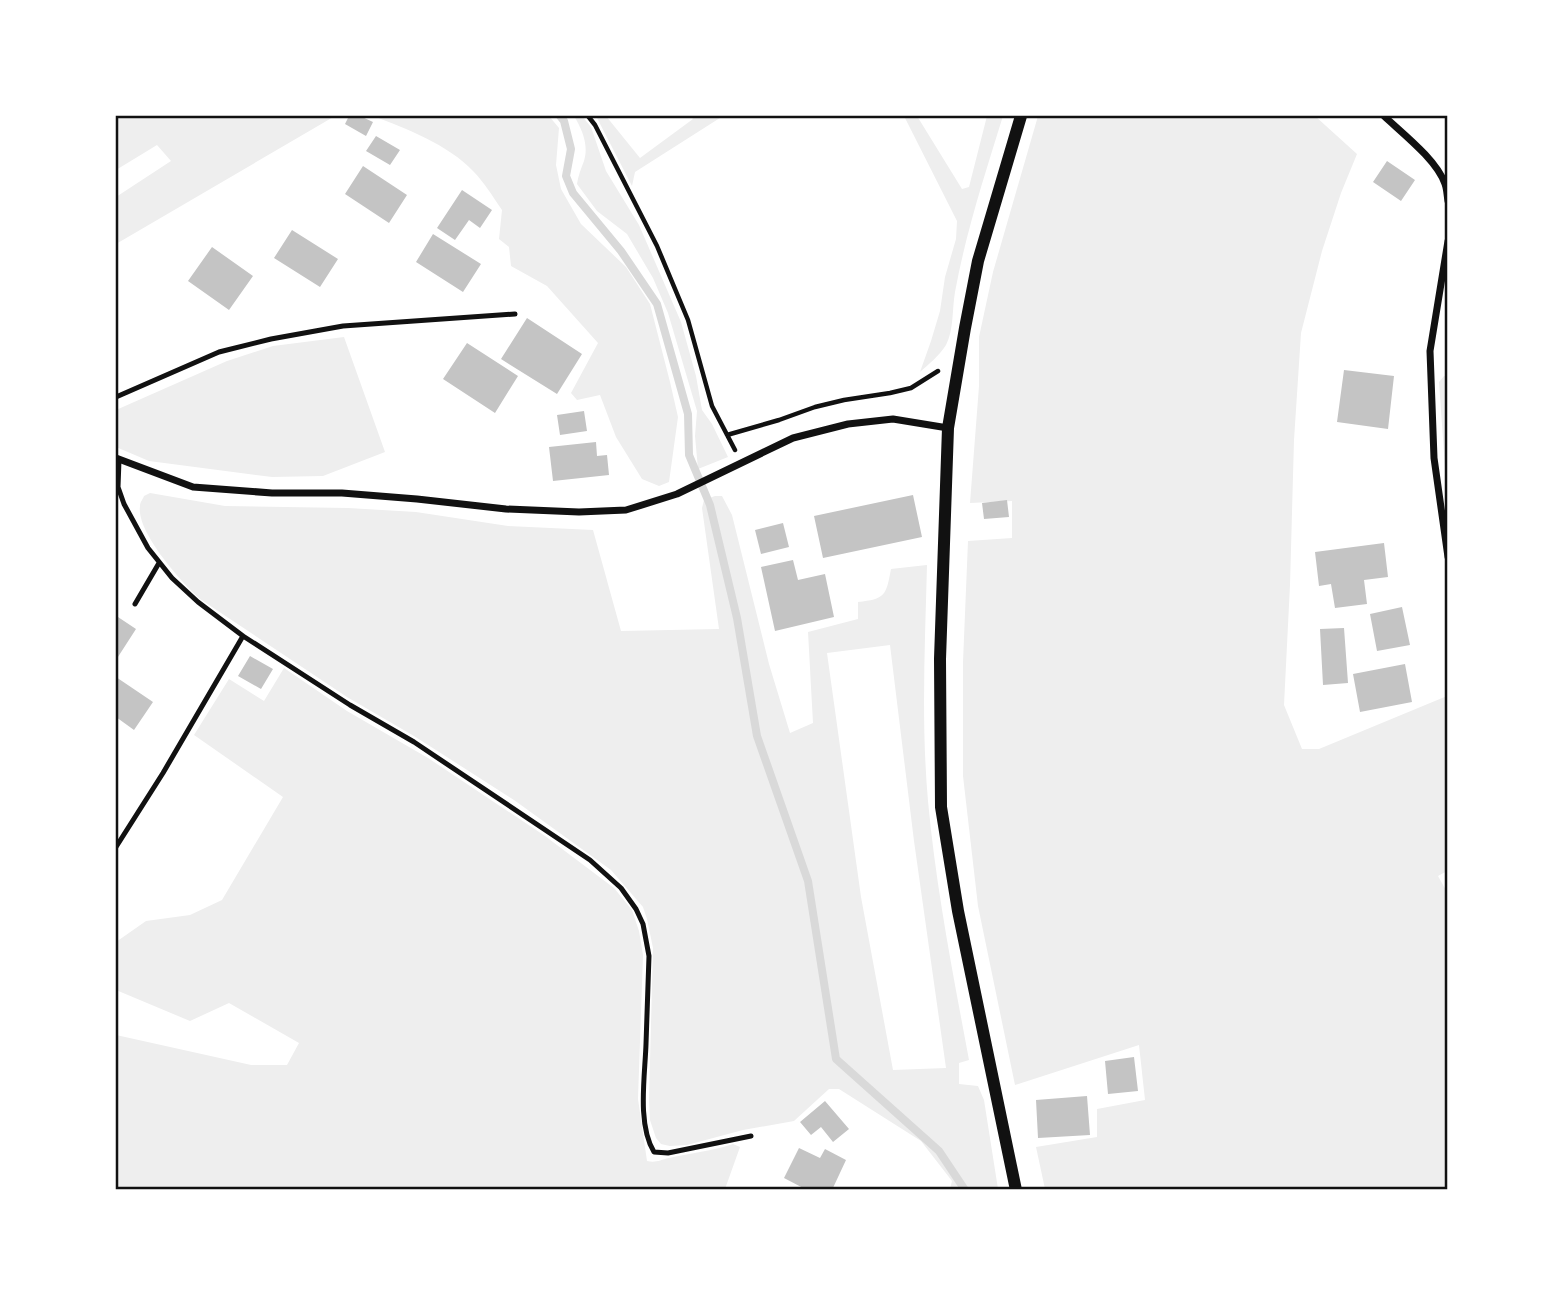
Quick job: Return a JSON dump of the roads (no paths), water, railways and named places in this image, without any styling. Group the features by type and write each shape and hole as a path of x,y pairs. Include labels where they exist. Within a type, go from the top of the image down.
{"street":[{"path":"1016,1189 958,911 941,807 940,659 948,428 978,261 1021,116"},
{"path":"1384,116 1417,146 1435,167 1445,184 1447,201"},
{"path":"1447,241 1430,351 1434,458 1447,557"},
{"path":"117,459 193,488 272,494 342,493 506,509 579,512 626,510 677,494 793,438 848,424 893,419 948,428"}],"lane":[{"path":"116,397 219,352 271,339 343,326 515,314"},
{"path":"117,459 117,489 135,526 172,579 198,602 243,636 350,705 414,742 572,848 608,874 621,888 643,924 649,956 644,1101 645,1126 649,1144 654,1152 667,1153 751,1136"},
{"path":"135,604 159,563"},
{"path":"116,847 163,773 243,636"}],"waterway":[{"path":"560,116 564,121 571,149 566,176 573,193 621,251 657,304 688,414 689,455 710,505 737,618 757,736 808,881 836,1059 939,1151 965,1190"}]}
